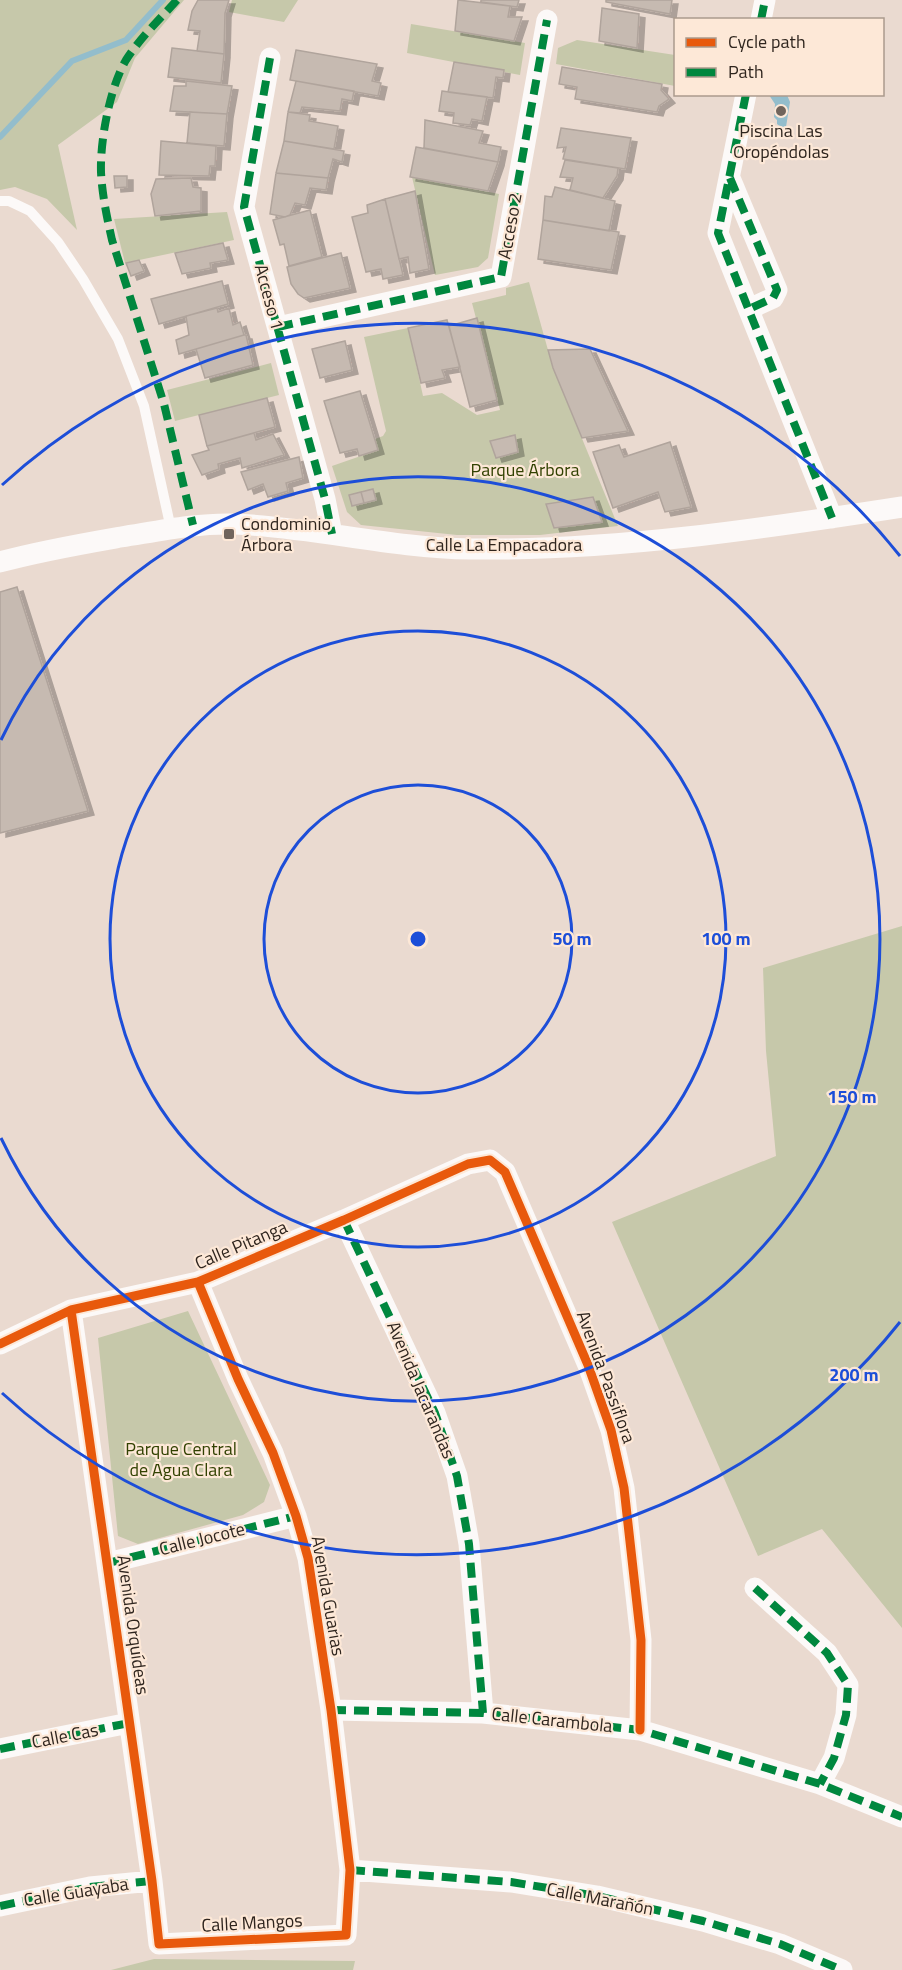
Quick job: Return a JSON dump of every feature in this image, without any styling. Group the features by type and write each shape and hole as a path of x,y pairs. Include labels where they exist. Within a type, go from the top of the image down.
{"street":[{"path":"761,18 765,0"},
{"name":"Acceso 2","path":"278,327 501,277 547,20"},
{"name":"Acceso 1","path":"270,58 244,207 325,499 332,534"},
{"path":"746,96 718,233 832,518"},
{"path":"730,178 777,290 773,298 749,309"},
{"name":"Calle La Empacadora","path":"0,562 83,544 209,524 236,524 423,546 526,549 631,542 832,518 902,507"},
{"name":"Calle Pitanga","path":"0,1344 71,1310 198,1282 468,1164 490,1160"},
{"name":"Avenida Passiflora","path":"490,1160 505,1172 588,1365 611,1430 624,1488 641,1640 640,1730"},
{"name":"Avenida Jacarandas","path":"344,1220 435,1413 457,1476 469,1544 483,1713"},
{"name":"Avenida Guarias","path":"198,1282 238,1379 273,1453 296,1516 308,1558 331,1710 350,1870 346,1935"},
{"name":"Avenida Orquídeas","path":"71,1310 153,1881 159,1944"},
{"name":"Calle Jocote","path":"108,1563 296,1516"},
{"path":"755,1588 827,1653 848,1684 846,1715 834,1758 820,1784"},
{"name":"Calle Carambola","path":"331,1710 483,1713 640,1730 820,1784 902,1817"},
{"name":"Calle Cas","path":"0,1749 129,1723"},
{"name":"Calle Marañón","path":"350,1870 511,1882 597,1896 703,1921 780,1944 842,1970"},
{"name":"Calle Guayaba","path":"0,1906 90,1887 153,1881"},
{"name":"Calle Mangos","path":"159,1944 346,1935"}],"lane":[{"path":"0,201 9,201 30,211 58,242 118,339 144,406 171,529"}],"green space":[{"path":"0,0 184,0 135,58 117,102 58,145 77,230 47,199 15,187 0,190"},
{"path":"232,0 298,0 284,22 229,12"},
{"path":"411,24 525,43 520,75 407,53"},
{"path":"577,40 674,55 674,86 556,64 558,48"},
{"path":"412,177 499,194 488,258 478,267 435,275"},
{"path":"227,212 234,240 125,263 114,219"},
{"name":"Parque Árbora","path":"529,282 553,368 618,526 540,535 457,535 361,525 347,512 332,466 378,450 375,439 383,436 386,431 364,337 408,328 423,396 442,393 477,415 500,410 472,303 506,295 506,288"},
{"path":"271,363 279,395 175,421 167,390"},
{"path":"902,926 902,1628 822,1529 758,1556 612,1222 776,1156 766,1051 763,968"},
{"name":"Parque Central de Agua Clara","path":"188,1311 270,1485 264,1502 243,1515 138,1544 118,1536 98,1338"},
{"path":"154,1959 355,1961 353,1970 111,1970"}],"water":[{"name":"Piscina Las Oropéndolas","path":"770,96 787,96 790,102 786,127 782,128 777,124 774,117 775,104"}],"building":[{"path":"198,0 229,0 225,13 224,54 197,51 200,31 188,30 192,11"},
{"path":"458,0 510,6 508,17 522,17 514,41 455,31"},
{"path":"481,0 519,0 517,7 481,2"},
{"path":"606,0 672,0 670,14 606,2"},
{"path":"602,8 639,14 637,48 599,41"},
{"path":"172,48 224,54 221,83 168,77"},
{"path":"296,50 377,64 372,81 381,83 378,96 290,80"},
{"path":"454,62 504,70 503,78 496,77 493,98 448,92"},
{"path":"562,67 662,84 661,90 669,99 659,106 657,112 575,99 577,87 559,84"},
{"path":"186,81 232,86 227,114 170,111 174,86 186,86"},
{"path":"296,81 354,91 352,101 342,99 340,111 302,107 300,113 288,112"},
{"path":"442,91 487,97 482,121 472,119 470,125 453,123 454,113 439,111"},
{"path":"190,112 227,114 224,146 187,143"},
{"path":"288,112 310,115 309,121 338,126 334,149 284,141"},
{"path":"425,120 483,131 479,143 501,147 498,162 424,148"},
{"path":"561,128 631,138 625,169 563,159 566,147 557,148"},
{"path":"161,141 216,146 215,166 210,166 209,176 159,175"},
{"path":"284,141 344,151 342,162 333,159 328,178 276,173"},
{"path":"416,147 498,162 488,191 410,177"},
{"path":"565,160 618,168 617,176 603,198 570,190 573,178 560,177"},
{"path":"276,173 328,178 326,190 310,188 305,205 295,203 290,215 285,217 270,214"},
{"path":"114,176 127,176 127,187 115,188"},
{"path":"191,178 193,187 201,188 201,211 155,216 151,194 156,179"},
{"path":"555,187 615,201 609,231 543,220 545,196 552,197"},
{"path":"415,191 429,269 410,273 408,257 399,259 385,199"},
{"path":"385,199 403,275 383,279 381,269 366,272 352,217 368,213 367,205"},
{"path":"310,210 322,257 289,266 284,244 280,245 273,220"},
{"path":"543,220 619,232 611,270 538,259"},
{"path":"223,243 228,260 210,263 211,268 182,274 175,253"},
{"path":"341,253 350,288 304,298 298,294 291,284 287,267"},
{"path":"139,260 144,271 131,276 126,263"},
{"path":"222,281 228,304 159,324 151,299"},
{"path":"217,308 218,312 229,308 233,325 240,322 244,335 179,354 176,340 189,335 186,316"},
{"path":"477,318 497,400 470,407 449,326"},
{"path":"447,320 460,367 442,370 445,378 421,383 408,328"},
{"path":"246,335 253,365 205,378 196,349"},
{"path":"345,341 352,370 320,378 312,349"},
{"path":"590,349 628,431 582,438 553,368 548,350"},
{"path":"360,391 378,450 359,456 357,449 340,453 324,401"},
{"path":"267,398 275,427 207,446 199,415"},
{"path":"254,433 256,440 273,434 284,455 242,468 240,458 218,464 219,469 202,475 192,455 209,450 207,446"},
{"path":"515,435 518,452 496,458 490,441"},
{"path":"670,442 691,507 665,512 658,492 613,508 593,452 619,445 624,457"},
{"path":"299,457 303,478 286,483 288,491 268,497 263,484 248,490 241,472"},
{"path":"373,489 376,500 364,503 361,492"},
{"path":"361,492 364,503 352,506 349,495"},
{"path":"593,497 602,522 554,528 546,504"},
{"path":"17,587 88,811 0,833 0,592"}],"waterway":[{"path":"0,137 72,61 126,40 163,0"}],"marked path":[{"path":"177,0 137,44 120,71 107,114 101,172 112,240 164,404 193,525"},
{"path":"761,18 765,0"},
{"path":"278,327 501,277 547,20"},
{"path":"270,58 244,207 325,499 332,534"},
{"path":"746,96 718,233 832,518"},
{"path":"730,178 777,290 773,298 749,309"},
{"path":"344,1220 435,1413 457,1476 469,1544 483,1713"},
{"path":"108,1563 296,1516"},
{"path":"755,1588 827,1653 848,1685 846,1715 834,1758 820,1784"},
{"path":"331,1710 483,1713 640,1730 820,1784 902,1817"},
{"path":"0,1749 129,1723"},
{"path":"350,1870 511,1882 597,1896 703,1921 780,1944 842,1970"},
{"path":"0,1906 90,1887 152,1881"}],"cycle path":[{"path":"0,1344 71,1310 198,1282 468,1164 490,1160 505,1172 588,1365 611,1430 624,1488 641,1640 640,1730"},
{"path":"71,1310 159,1944 346,1935 350,1870 331,1710 308,1558 296,1516 273,1453 238,1379 198,1282"}],"place":[{"name":"Piscina Las Oropéndolas","path":"781,111"},
{"name":"Condominio Árbora","path":"229,534"}]}
